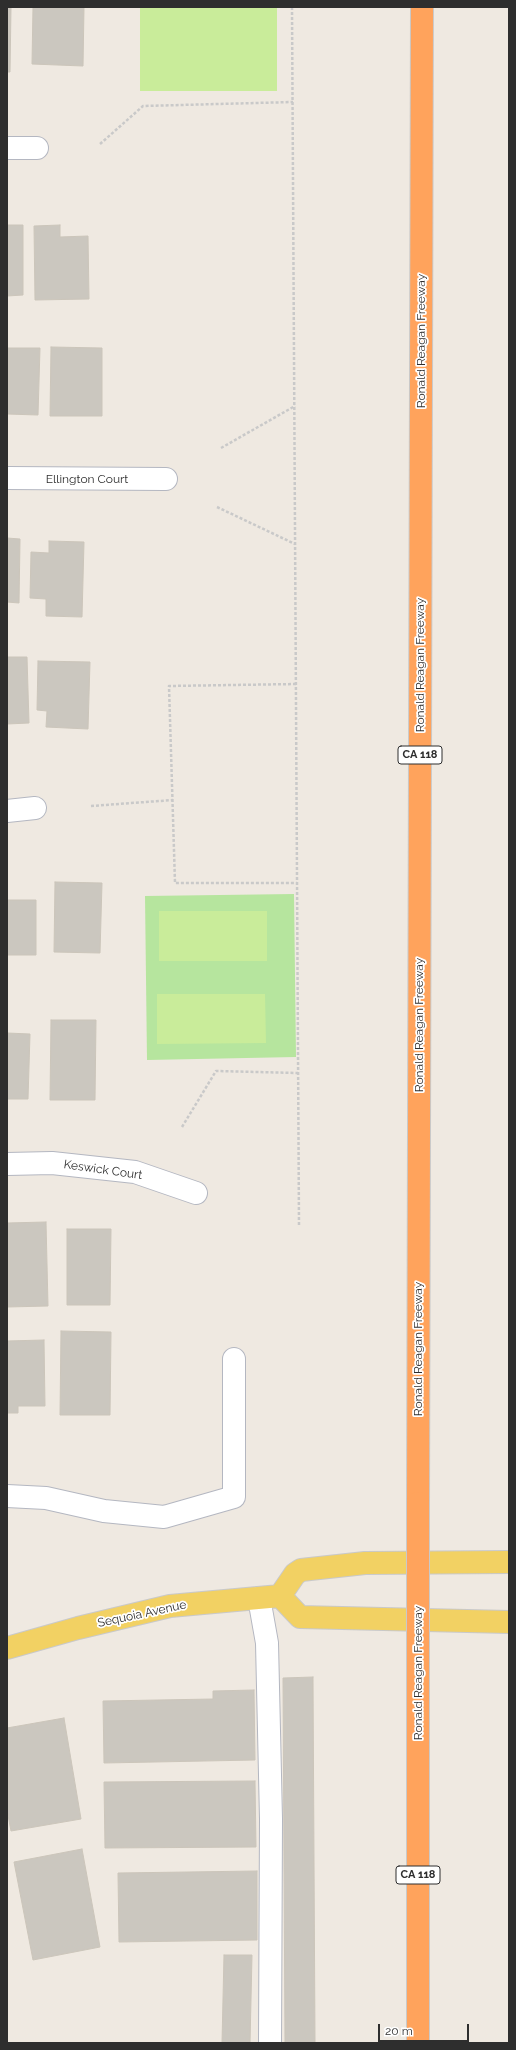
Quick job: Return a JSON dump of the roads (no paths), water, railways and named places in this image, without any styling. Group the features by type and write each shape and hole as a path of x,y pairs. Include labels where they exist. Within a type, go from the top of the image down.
{"highway":[{"name":"Ronald Reagan Freeway","path":"418,2043 422,7"}],"main road":[{"path":"509,1562 365,1562 301,1570 269,1597 300,1617 509,1622"},
{"name":"Sequoia Avenue","path":"7,1648 78,1628 170,1606 269,1597"}],"street":[{"path":"7,148 37,148"},
{"name":"Ellington Court","path":"7,478 166,479"},
{"path":"7,811 35,808"},
{"name":"Keswick Court","path":"7,1164 52,1163 135,1172 196,1193"},
{"path":"7,1496 46,1498 104,1511 164,1516 234,1497 234,1359"},
{"path":"269,1597 267,1667 271,1819 270,2043"}]}
